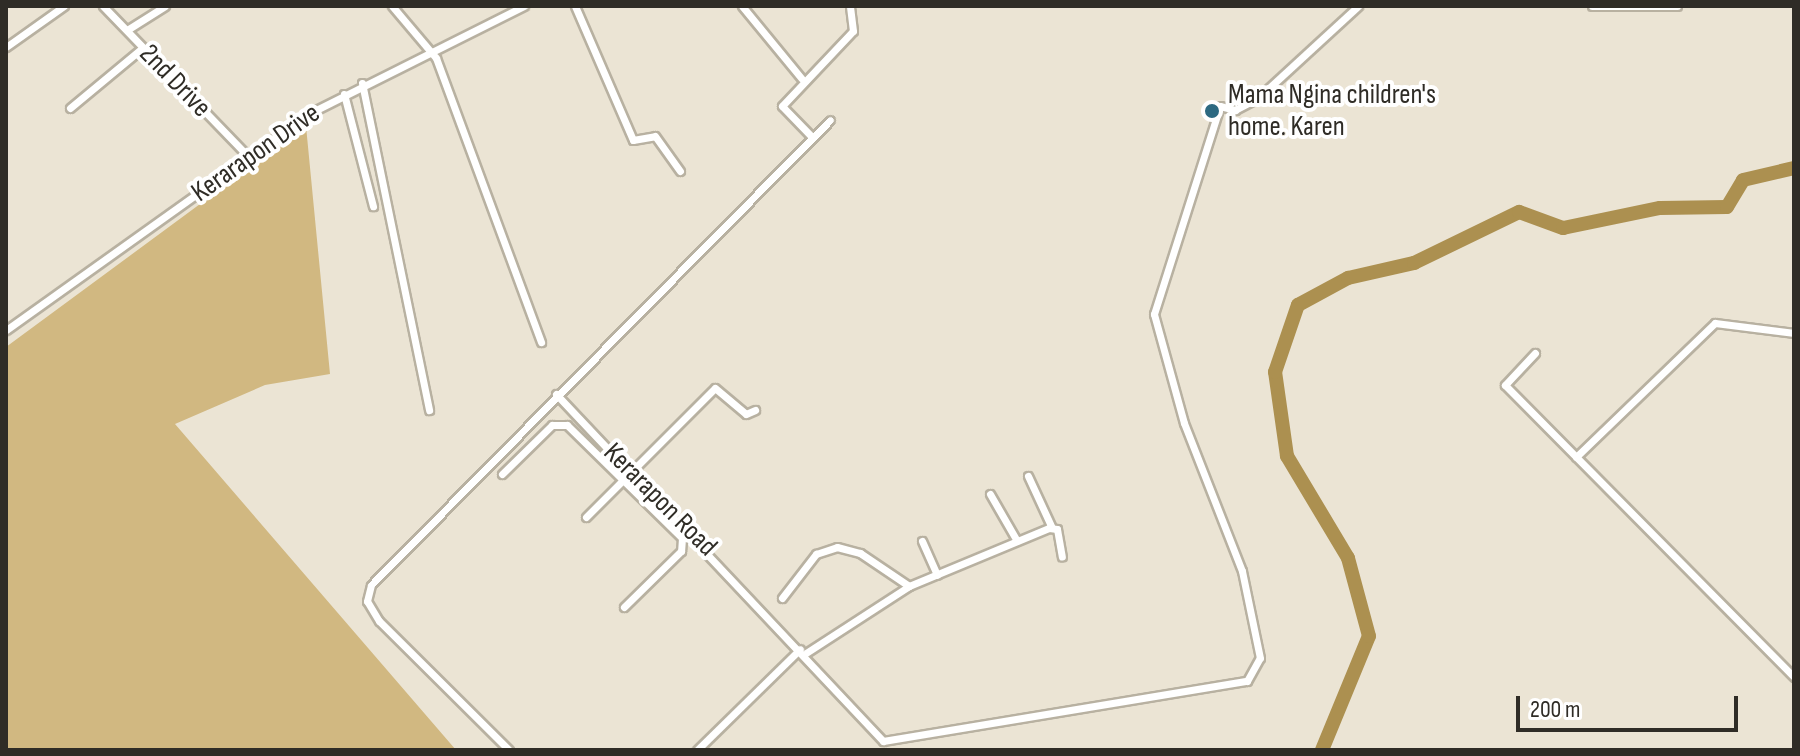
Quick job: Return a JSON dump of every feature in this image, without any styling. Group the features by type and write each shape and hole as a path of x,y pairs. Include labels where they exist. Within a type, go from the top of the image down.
{"street":[{"path":"6,47 64,6"},
{"name":"2nd Drive","path":"103,6 141,49 248,156"},
{"path":"127,30 165,6"},
{"path":"392,6 431,50 541,342"},
{"name":"Kerarapon Drive","path":"6,330 248,156 344,94 524,6"},
{"path":"575,6 633,140 655,136 680,171"},
{"path":"742,6 802,79"},
{"path":"812,137 782,109 802,79 853,31 850,6"},
{"path":"883,741 1186,696 1247,681 1260,658 1242,571 1184,423 1155,330 1156,307 1220,106 1235,110 1258,98 1358,6"},
{"path":"1592,6 1677,6"},
{"path":"70,108 141,49"},
{"path":"362,83 429,410"},
{"path":"344,94 373,206"},
{"path":"509,750 379,621 367,596 556,394 830,120"},
{"path":"1576,457 1715,323 1794,333"},
{"path":"1535,353 1505,385 1794,677"},
{"path":"586,517 715,388 746,414 755,410"},
{"name":"Kerarapon Road","path":"556,394 803,651 889,750"},
{"path":"502,474 562,424 684,543 624,607"},
{"path":"1028,476 1062,557"},
{"path":"990,494 1017,541"},
{"path":"697,750 803,651 909,586 1052,528"},
{"path":"922,541 937,575"},
{"path":"782,598 816,554 837,547 860,553 909,586"}],"shaded area":[{"path":"306,126 330,374 265,385 175,424 456,750 6,750 6,347"}],"waterway":[{"path":"1322,750 1369,636 1348,558 1287,456 1275,372 1298,305 1348,278 1414,263 1519,212 1563,228 1660,208 1727,207 1743,180 1794,168"}],"place":[{"name":"Mama Ngina children's home. Karen","path":"1212,111"}]}
